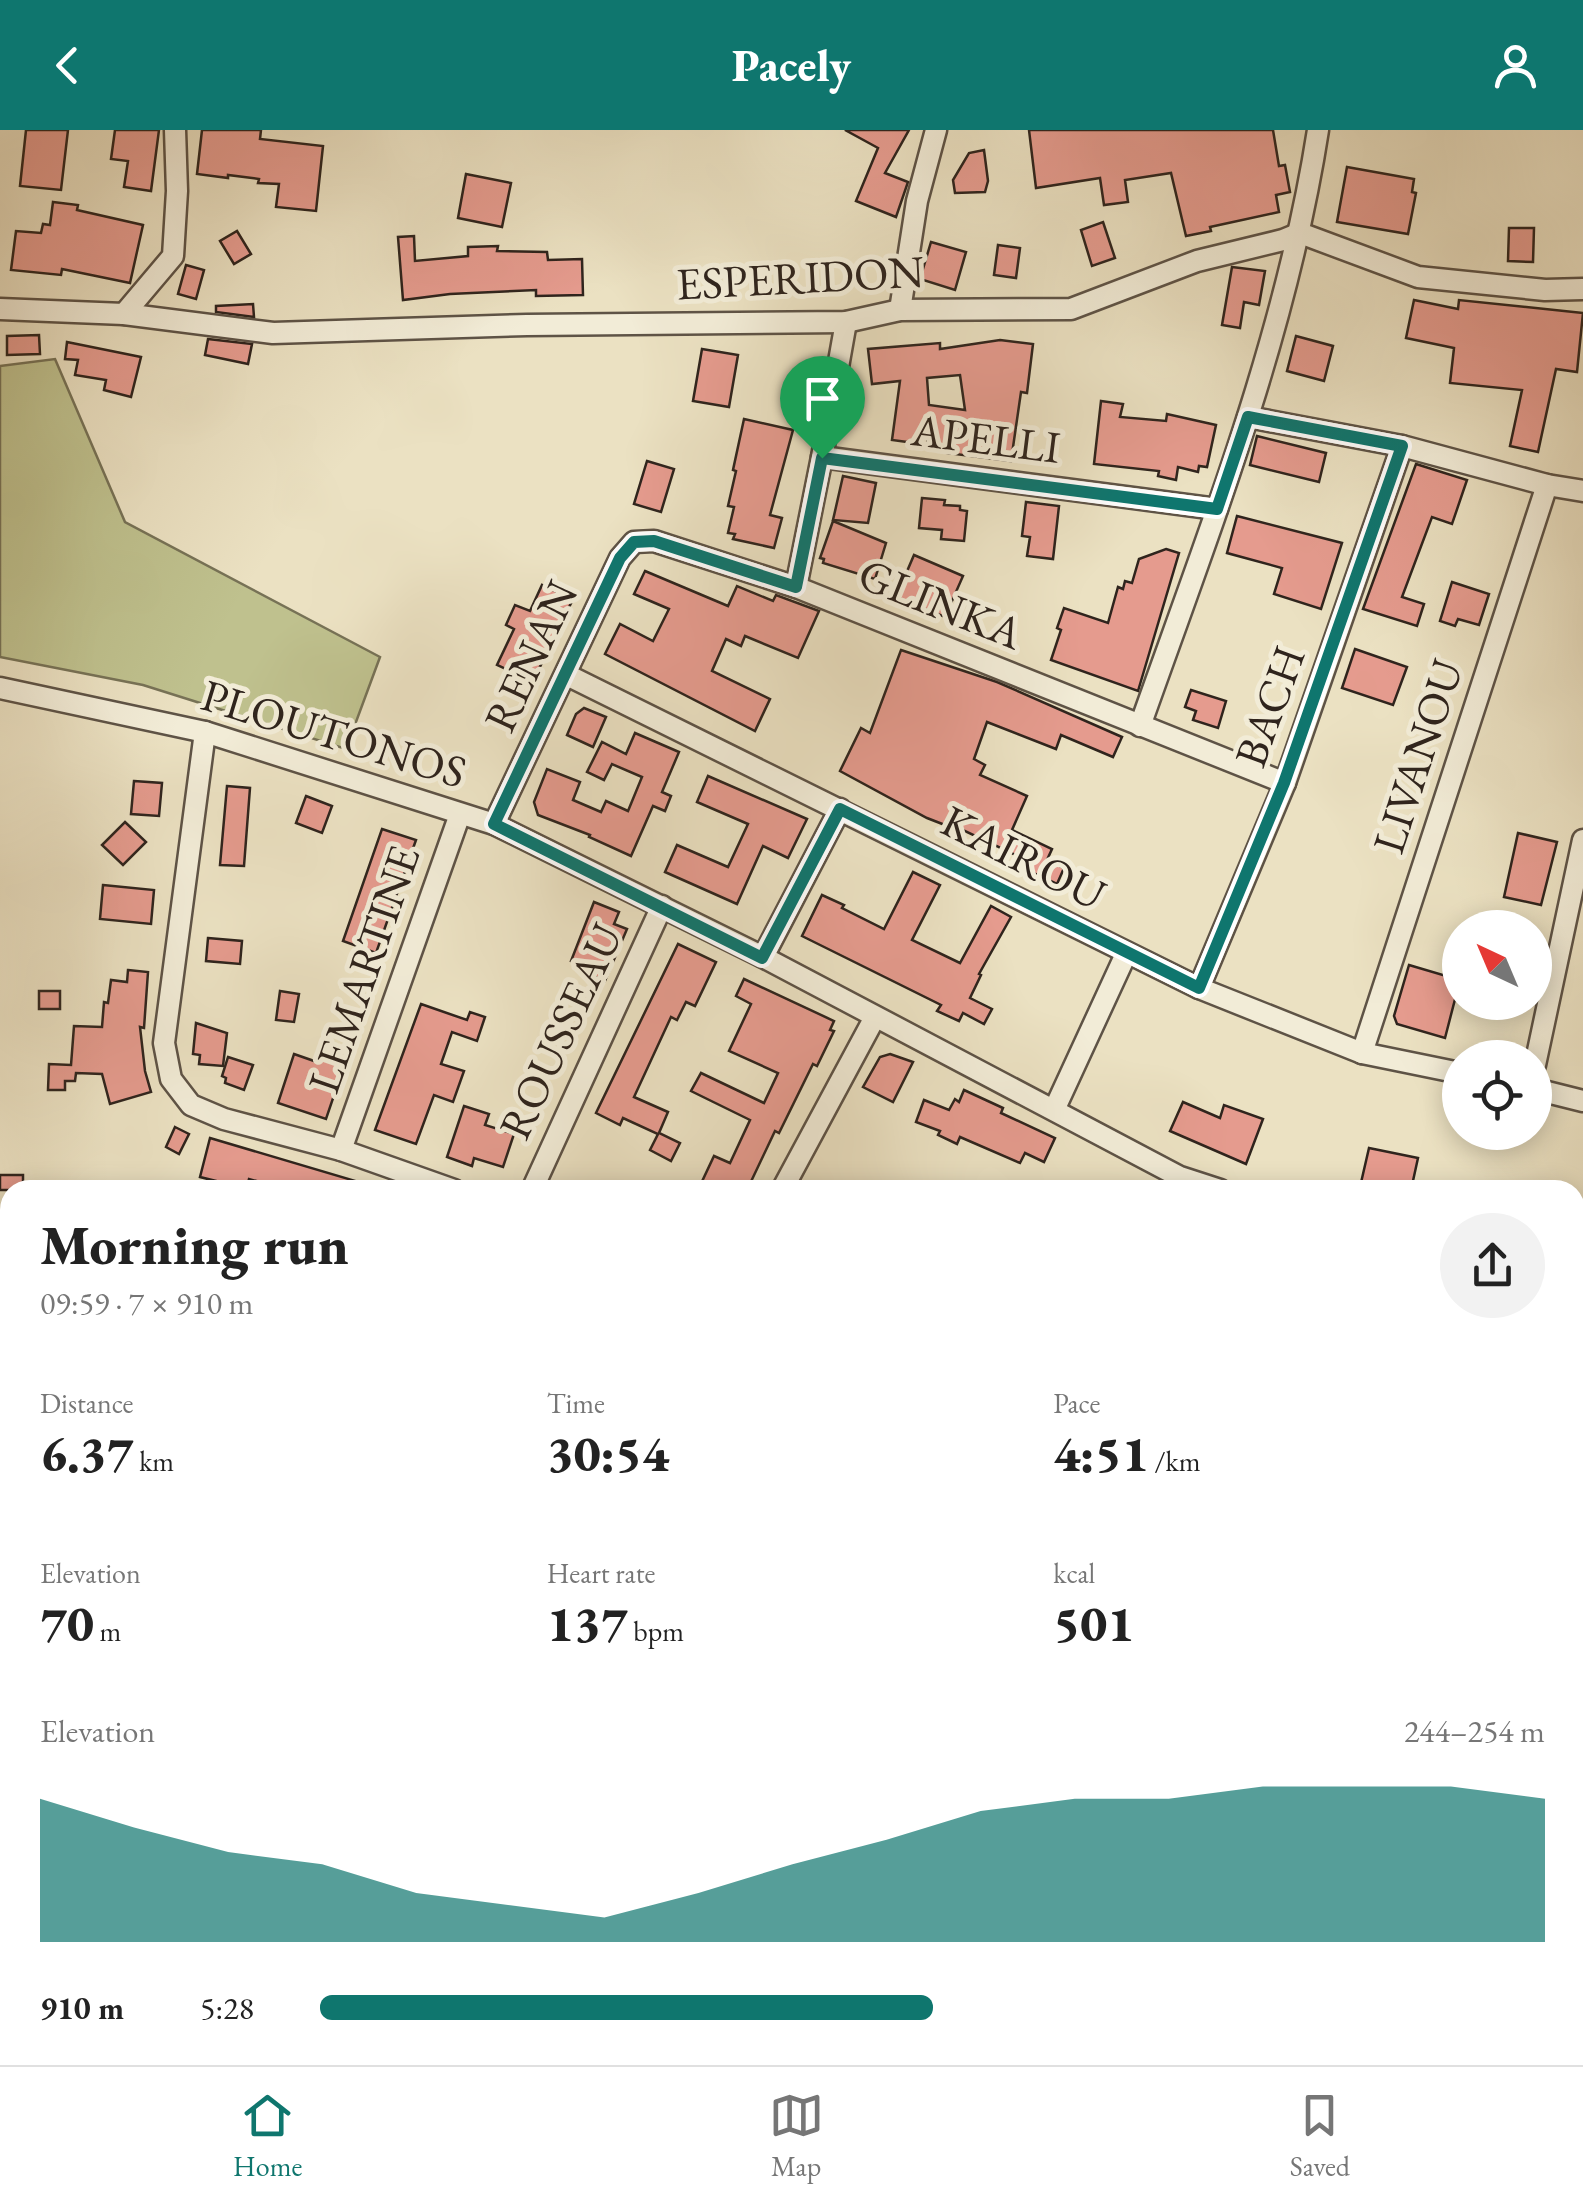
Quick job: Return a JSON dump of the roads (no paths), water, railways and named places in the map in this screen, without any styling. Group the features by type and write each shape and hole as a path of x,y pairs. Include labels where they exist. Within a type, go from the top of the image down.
{"street":[{"path":"124,314 173,256 175,130"},
{"path":"900,310 917,201 936,130"},
{"path":"1140,726 1248,417 1300,232 1318,130"},
{"path":"1300,232 1418,277 1545,290 1583,289"},
{"name":"ESPERIDON","path":"0,309 124,314 272,334 846,322 900,310 1071,309 1197,261 1283,240 1300,232"},
{"path":"796,587 846,322"},
{"path":"1248,417 1402,446 1583,491"},
{"name":"BACH","path":"1199,988 1284,783 1402,446"},
{"name":"APELLI","path":"822,458 1217,509"},
{"name":"LIVANOU","path":"1362,1053 1547,485"},
{"name":"GLINKA","path":"654,541 796,587 1284,783"},
{"name":"RENAN","path":"494,824 620,558 634,542 654,541"},
{"name":"KAIROU","path":"567,674 1199,988 1362,1053 1442,1069"},
{"name":"PLOUTONOS","path":"0,688 205,732 494,824 662,906 1189,1180"},
{"path":"205,732 164,1043 172,1079 191,1105 224,1120 341,1150 426,1180"},
{"path":"762,958 840,809"},
{"name":"LEMARTINE","path":"341,1150 460,814"},
{"path":"1542,1040 1575,919 1583,840"},
{"name":"ROUSSEAU","path":"537,1180 662,906"},
{"path":"1055,1108 1126,954"},
{"path":"787,1180 875,1017"},
{"path":"1552,1093 1583,1101"}]}
